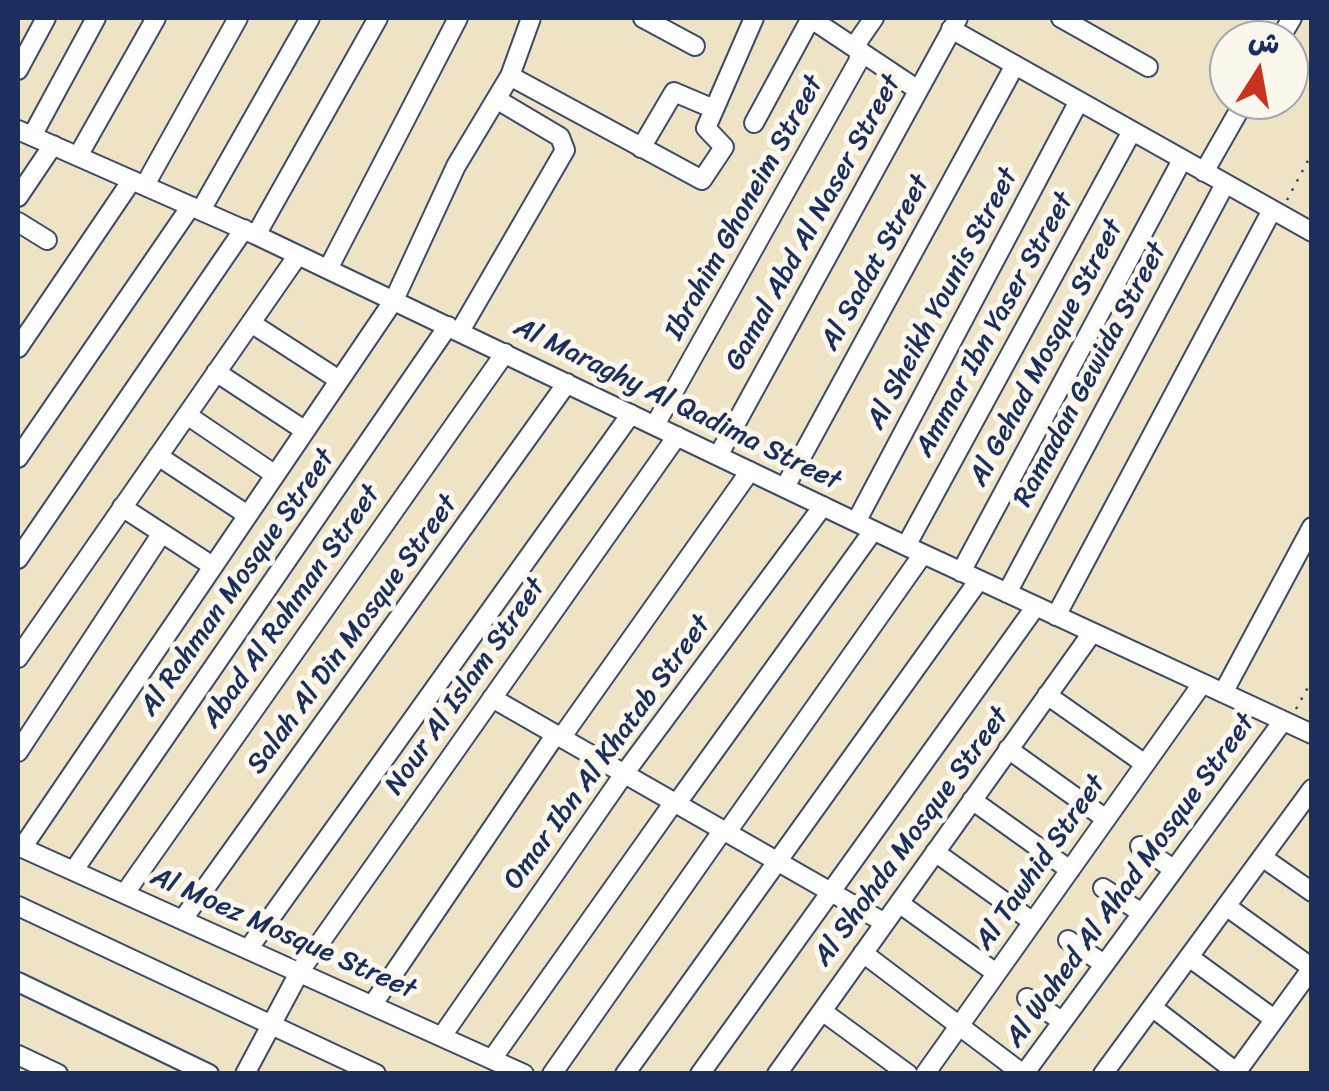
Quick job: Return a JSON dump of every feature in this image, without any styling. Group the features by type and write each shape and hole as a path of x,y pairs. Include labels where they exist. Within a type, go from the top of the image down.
{"street":[{"path":"18,70 46,18"},
{"path":"24,133 96,18"},
{"path":"78,156 156,18"},
{"path":"18,348 138,182 238,18"},
{"path":"18,458 196,208 310,18"},
{"path":"18,558 250,232 378,18"},
{"path":"328,269 458,18"},
{"path":"20,847 394,300 425,228 510,76 532,18"},
{"path":"643,18 695,46"},
{"path":"510,76 698,180 706,178 724,147 706,131 754,18"},
{"path":"754,123 810,18 918,90"},
{"name":"Ibrahim Ghoneim Street","path":"655,425 859,60 858,42 874,18"},
{"path":"1060,18 1148,66"},
{"path":"954,23 1015,65 1312,232"},
{"name":"Gamal Abd Al Naser Street","path":"718,456 954,23"},
{"name":"Al Sadat Street","path":"785,488 1015,65"},
{"path":"641,148 675,92 714,109"},
{"name":"Al Rahman Mosque Street","path":"74,870 454,329 565,150 560,137 496,99"},
{"name":"Al Sheikh Younis Street","path":"856,522 1079,101"},
{"path":"1204,172 1234,120"},
{"name":"Ammar Ibn Yaser Street","path":"552,1074 725,831 914,550 1132,131"},
{"name":"Al Maraghy Al Qadima Street","path":"24,133 250,232 914,550 1312,734"},
{"path":"18,197 52,145"},
{"name":"Al Gehad Mosque Street","path":"961,572 1182,160"},
{"name":"Ramadan Gewida Street","path":"1006,593 1225,184"},
{"path":"1056,616 1276,212"},
{"path":"18,222 47,240"},
{"path":"18,658 298,255"},
{"path":"250,323 339,380"},
{"name":"Abad Al Rahman Street","path":"125,893 504,353"},
{"path":"216,372 304,430"},
{"name":"Salah Al Din Mosque Street","path":"183,919 567,383"},
{"path":"187,414 274,474"},
{"path":"249,948 631,414"},
{"name":"Nour Al Islam Street","path":"244,1074 300,971 678,436"},
{"path":"158,456 246,514"},
{"path":"373,1004 750,471"},
{"name":"Omar Ibn Al Khatab Street","path":"442,1036 624,774 822,506"},
{"path":"122,508 211,566"},
{"path":"1222,694 1312,526"},
{"path":"474,1074 873,530"},
{"path":"18,752 162,534"},
{"path":"625,1074 979,580"},
{"path":"700,1074 1036,606"},
{"name":"Al Shohda Mosque Street","path":"785,1071 822,1010 1092,633"},
{"name":"Al Tawhid Street","path":"925,1074 1202,684"},
{"path":"1047,695 1145,764"},
{"path":"492,698 884,922"},
{"name":"Al Wahed Al Ahad Mosque Street","path":"1023,1074 1286,722"},
{"path":"1008,749 1106,819"},
{"path":"1102,1074 1309,799"},
{"path":"972,800 1070,870"},
{"path":"1140,846 1174,869"},
{"name":"Al Moez Mosque Street","path":"20,847 524,1074"},
{"path":"935,852 1033,922"},
{"path":"1262,857 1312,892"},
{"path":"1103,888 1142,913"},
{"path":"899,902 996,974"},
{"path":"18,906 376,1074"},
{"path":"1152,1007 1235,1073 1274,1020 1312,968 1226,906"},
{"path":"1068,940 1104,964"},
{"path":"863,953 1023,1074"},
{"path":"1188,956 1274,1020"},
{"path":"18,982 210,1074"},
{"path":"1027,998 1062,1021"},
{"path":"822,1010 908,1074"},
{"path":"18,1055 58,1074"}],"path":[{"path":"1276,212 1312,153"},
{"path":"1286,722 1312,680"}]}
